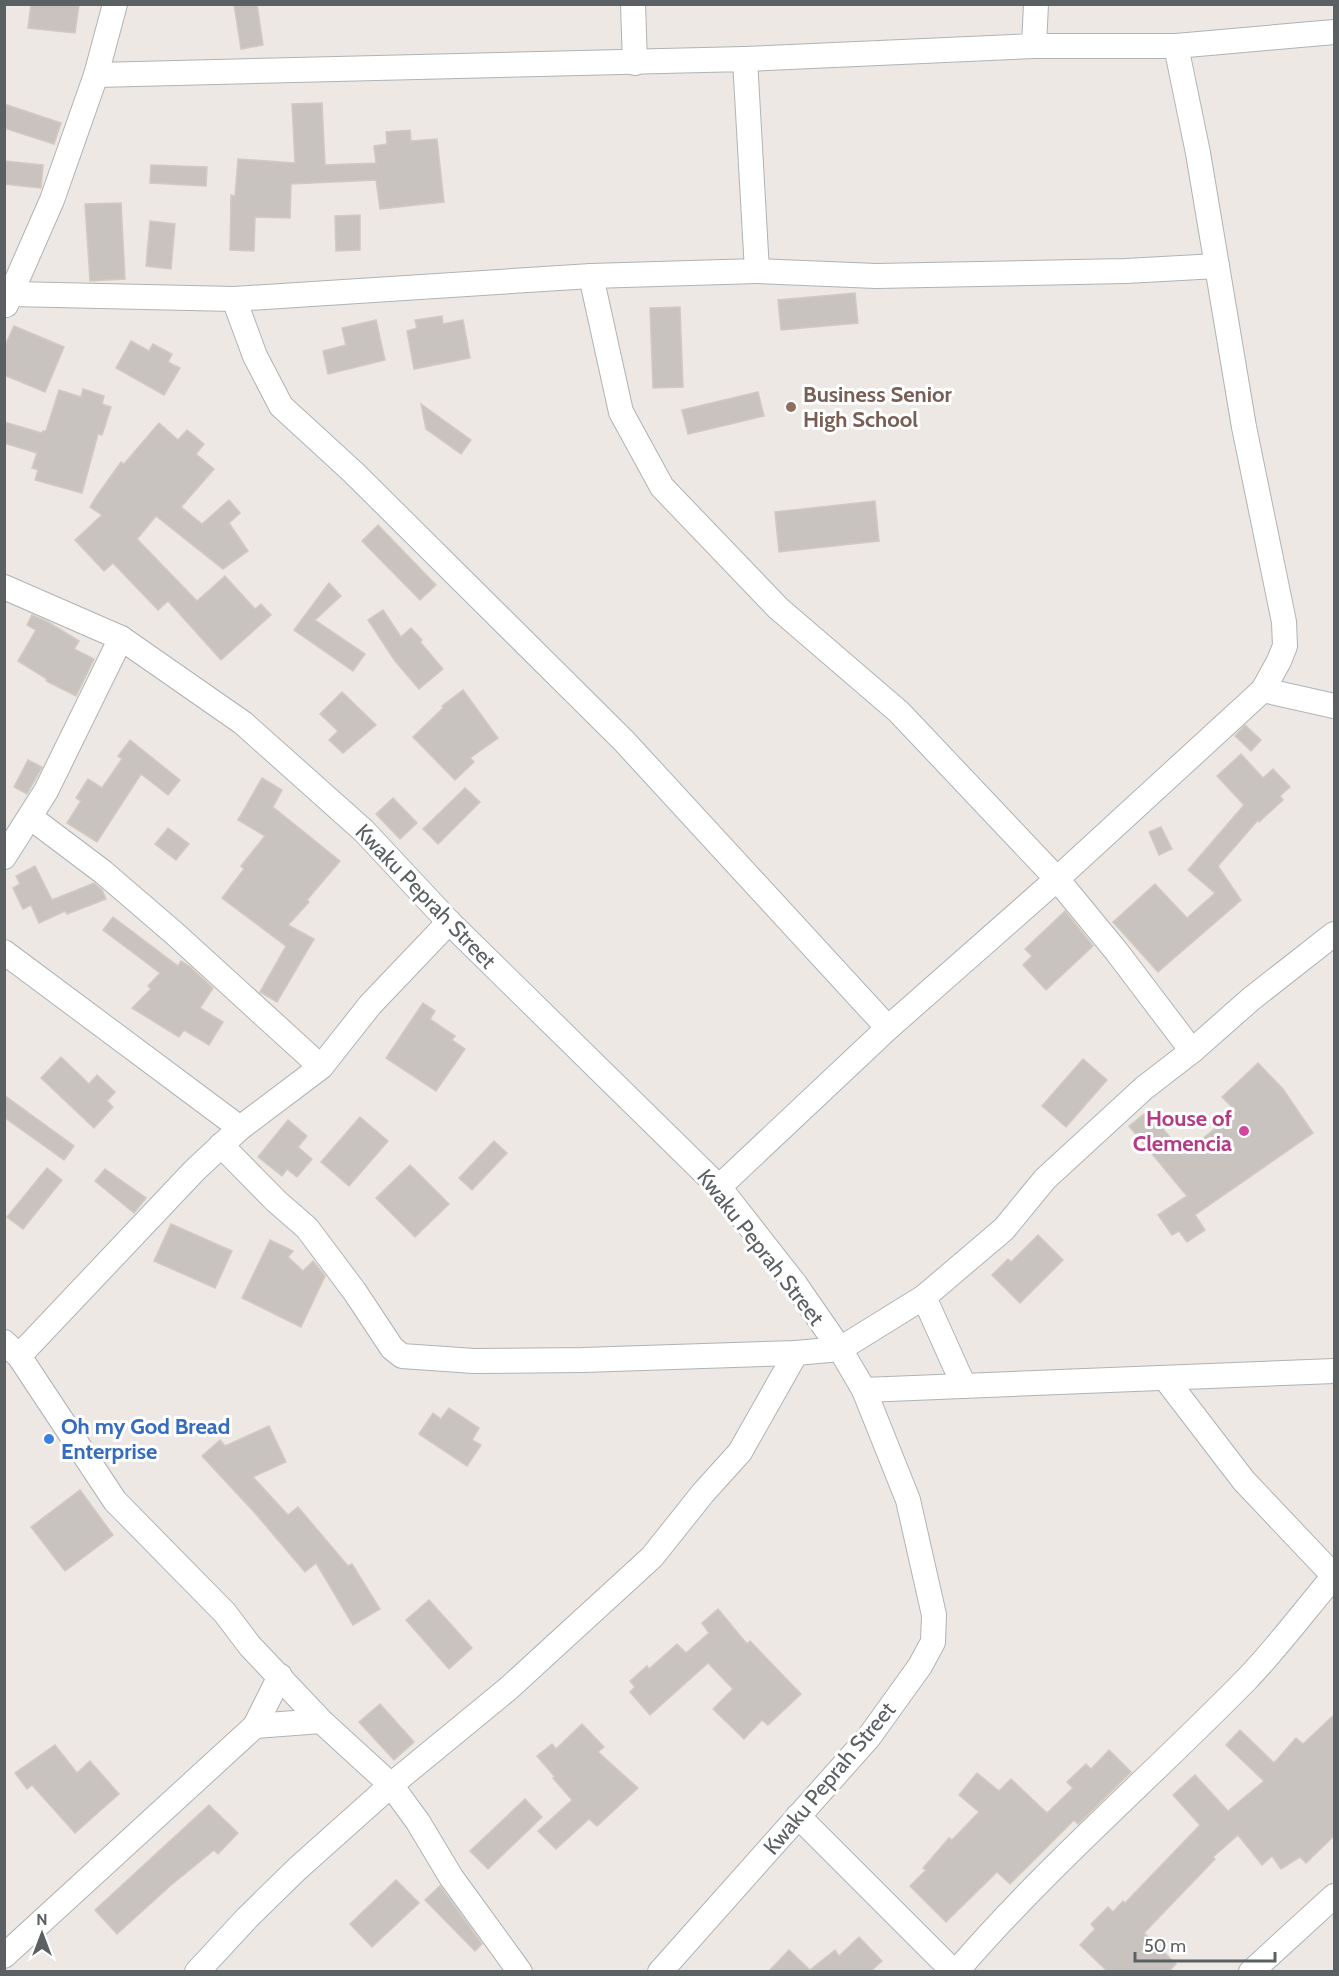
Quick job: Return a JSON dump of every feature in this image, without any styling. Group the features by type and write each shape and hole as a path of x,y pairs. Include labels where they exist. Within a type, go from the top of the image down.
{"street":[{"path":"115,4 96,75 52,200 7,297 234,299 591,276 757,271 876,276 1126,271 1217,266"},
{"path":"633,4 634,63"},
{"path":"1034,46 1036,4"},
{"path":"96,75 634,63 1034,46 1176,46 1335,32"},
{"path":"719,1187 888,1028 1057,879 1263,690 1279,661 1285,646 1284,622 1249,456 1198,153 1176,46"},
{"path":"744,59 757,271"},
{"path":"591,276 621,411 662,487 778,608 899,712 1057,879 1117,952 1191,1051"},
{"path":"234,299 255,356 281,406 353,471 624,741 888,1028"},
{"name":"Kwaku Peprah Street","path":"4,587 121,638 243,723 364,831 449,922 719,1187 795,1284 840,1349 864,1390 908,1500 934,1615 933,1642 920,1666 869,1737 660,1971"},
{"path":"4,857 46,791 121,638"},
{"path":"1263,690 1335,706"},
{"path":"30,817 103,872 321,1067"},
{"path":"449,922 370,1005 321,1067 221,1145 12,1349 115,1500 225,1613 250,1646 321,1720 391,1785 418,1822 452,1877 520,1971"},
{"path":"221,1145 276,1201 307,1228 392,1348 402,1356 474,1361 796,1353 840,1349 924,1297 1004,1229 1045,1179 1144,1088 1251,999 1335,934"},
{"path":"4,952 240,1128"},
{"path":"924,1297 964,1386"},
{"path":"197,1971 297,1869 391,1785 510,1688 652,1557 703,1493 740,1452 796,1353"},
{"path":"864,1390 1335,1371"},
{"path":"798,1816 955,1971 1048,1874 1247,1679 1334,1576 1244,1480 1165,1378"},
{"path":"4,1956 255,1726 280,1676"},
{"path":"255,1726 321,1720"},
{"path":"1251,1971 1335,1896"}],"building":[{"path":"31,4 79,4 75,33 28,28"},
{"path":"234,4 257,4 263,45 241,49"},
{"path":"322,103 325,165 376,163 374,146 387,144 386,132 410,130 411,141 437,139 444,202 380,209 376,180 291,184 290,218 255,217 254,251 230,250 231,195 235,196 238,159 295,163 292,104"},
{"path":"4,104 61,123 54,144 4,128"},
{"path":"4,161 43,165 41,188 4,184"},
{"path":"151,165 207,167 206,186 150,183"},
{"path":"121,203 125,279 90,281 85,204"},
{"path":"360,215 360,250 336,251 335,216"},
{"path":"150,221 175,224 171,269 146,266"},
{"path":"855,293 858,323 781,330 778,300"},
{"path":"680,307 683,387 653,388 650,308"},
{"path":"442,316 443,324 463,320 470,358 414,369 407,331 417,328 415,320"},
{"path":"376,320 385,360 328,374 323,351 346,345 342,328"},
{"path":"14,326 64,347 45,392 4,375 4,348"},
{"path":"131,341 149,351 153,344 172,354 168,362 180,368 164,395 116,368"},
{"path":"83,389 104,396 102,404 111,407 102,435 98,434 82,493 35,480 38,470 32,468 37,453 4,443 4,422 42,433 46,431 59,390 81,397"},
{"path":"758,392 764,416 688,434 682,410"},
{"path":"421,404 471,440 461,454 426,429"},
{"path":"159,423 178,440 187,430 204,444 196,454 214,469 181,507 202,524 229,500 240,513 229,523 248,551 223,569 156,516 137,539 197,601 225,576 255,609 261,604 271,615 221,660 168,601 158,610 113,563 104,571 75,540 102,515 90,507 121,462 124,464"},
{"path":"875,501 879,541 779,552 775,512"},
{"path":"378,525 436,585 420,600 362,541"},
{"path":"329,583 341,596 315,620 365,654 353,671 294,630"},
{"path":"383,610 401,637 411,628 443,669 419,689 395,661 368,620"},
{"path":"32,615 79,641 74,649 94,659 76,696 46,681 47,679 18,661 36,630 27,625"},
{"path":"463,690 498,738 470,758 474,762 455,780 413,737 443,708 442,706"},
{"path":"342,692 376,725 343,753 329,740 338,731 320,714"},
{"path":"1245,725 1261,740 1251,751 1235,736"},
{"path":"130,740 180,780 168,795 141,774 97,842 67,823 81,801 76,798 88,779 102,788 122,759 118,756"},
{"path":"1241,754 1263,778 1273,769 1290,787 1280,796 1283,800 1259,822 1258,820 1218,866 1241,900 1158,972 1113,922 1155,884 1187,918 1215,893 1188,870 1244,805 1217,776"},
{"path":"28,760 42,767 27,794 14,787"},
{"path":"262,778 282,790 273,807 340,861 288,925 314,939 277,1002 260,992 286,946 222,898 244,869 241,866 265,836 238,820"},
{"path":"465,788 480,802 438,844 423,829"},
{"path":"393,798 417,823 400,839 376,814"},
{"path":"1161,827 1172,849 1159,855 1149,832"},
{"path":"168,828 189,844 176,860 155,844"},
{"path":"35,866 52,900 94,883 102,890 106,899 67,914 65,911 39,923 31,905 23,909 13,888 20,884 16,876"},
{"path":"1065,911 1093,946 1046,990 1023,965 1032,956 1025,949"},
{"path":"113,917 178,966 181,961 189,966 213,988 200,1008 223,1022 209,1045 184,1030 179,1037 132,1008 151,989 148,986 160,973 103,930"},
{"path":"423,1003 435,1011 430,1019 455,1036 452,1040 465,1049 436,1091 386,1058"},
{"path":"61,1057 89,1084 97,1075 115,1092 107,1101 113,1107 94,1128 41,1078"},
{"path":"1083,1059 1107,1080 1066,1127 1042,1106"},
{"path":"1258,1063 1283,1089 1313,1133 1195,1215 1205,1230 1187,1242 1179,1231 1172,1235 1158,1215 1187,1196 1129,1126 1148,1111 1184,1154 1236,1111 1222,1097"},
{"path":"4,1095 74,1146 64,1160 4,1117"},
{"path":"360,1117 388,1141 349,1186 321,1162"},
{"path":"288,1120 307,1136 298,1147 312,1159 297,1177 287,1169 282,1176 258,1157"},
{"path":"494,1141 507,1153 472,1190 459,1178"},
{"path":"410,1165 449,1204 415,1237 376,1198"},
{"path":"47,1168 62,1180 23,1229 7,1217"},
{"path":"105,1169 146,1198 134,1213 95,1181"},
{"path":"171,1224 232,1251 215,1288 154,1261"},
{"path":"1038,1235 1063,1260 1020,1303 992,1275 1008,1259 1011,1262"},
{"path":"270,1240 293,1251 288,1257 303,1271 313,1261 325,1276 301,1327 242,1298"},
{"path":"449,1408 479,1428 472,1440 481,1445 467,1466 419,1434 433,1413 441,1419"},
{"path":"269,1426 286,1462 253,1477 288,1515 298,1507 348,1566 352,1564 380,1609 353,1625 316,1563 305,1572 202,1456 220,1440 225,1446"},
{"path":"80,1490 113,1535 65,1571 31,1527"},
{"path":"429,1600 472,1648 449,1669 406,1620"},
{"path":"718,1609 747,1644 750,1641 801,1694 768,1725 762,1720 744,1739 713,1709 733,1689 708,1663 650,1715 630,1692 635,1687 630,1681 647,1666 649,1669 677,1644 686,1653 709,1633 702,1623"},
{"path":"380,1704 414,1742 394,1760 359,1722"},
{"path":"1335,1714 1335,1835 1306,1863 1300,1857 1281,1869 1272,1856 1262,1865 1238,1835 1213,1857 1215,1859 1144,1933 1176,1964 1169,1971 1107,1971 1080,1945 1095,1929 1091,1924 1108,1907 1113,1912 1123,1901 1125,1903 1200,1825 1173,1795 1195,1775 1228,1811 1264,1781 1226,1745 1240,1730 1274,1763 1296,1738 1303,1744"},
{"path":"582,1724 604,1747 598,1752 638,1788 597,1826 589,1819 556,1849 538,1831 572,1800 537,1756 552,1744 556,1749"},
{"path":"55,1745 77,1773 90,1761 119,1794 75,1833 32,1785 27,1789 15,1773"},
{"path":"1109,1750 1131,1772 1078,1824 1074,1820 1010,1884 997,1872 946,1922 910,1886 926,1870 923,1868 949,1838 952,1840 979,1812 959,1795 977,1773 999,1791 1011,1779 1047,1813 1073,1788 1067,1782 1086,1764 1091,1769"},
{"path":"525,1799 542,1817 488,1869 470,1851"},
{"path":"209,1805 238,1833 218,1854 214,1850 117,1934 95,1910"},
{"path":"396,1880 419,1903 372,1947 350,1924"},
{"path":"440,1886 482,1944 475,1951 425,1900"},
{"path":"859,1937 882,1961 871,1971 769,1971 789,1950 810,1970 835,1950 839,1956"}],"place":[{"name":"Business Senior High School","path":"791,407"},
{"name":"House of Clemencia","path":"1244,1131"},
{"name":"Oh my God Bread Enterprise","path":"49,1439"}]}
